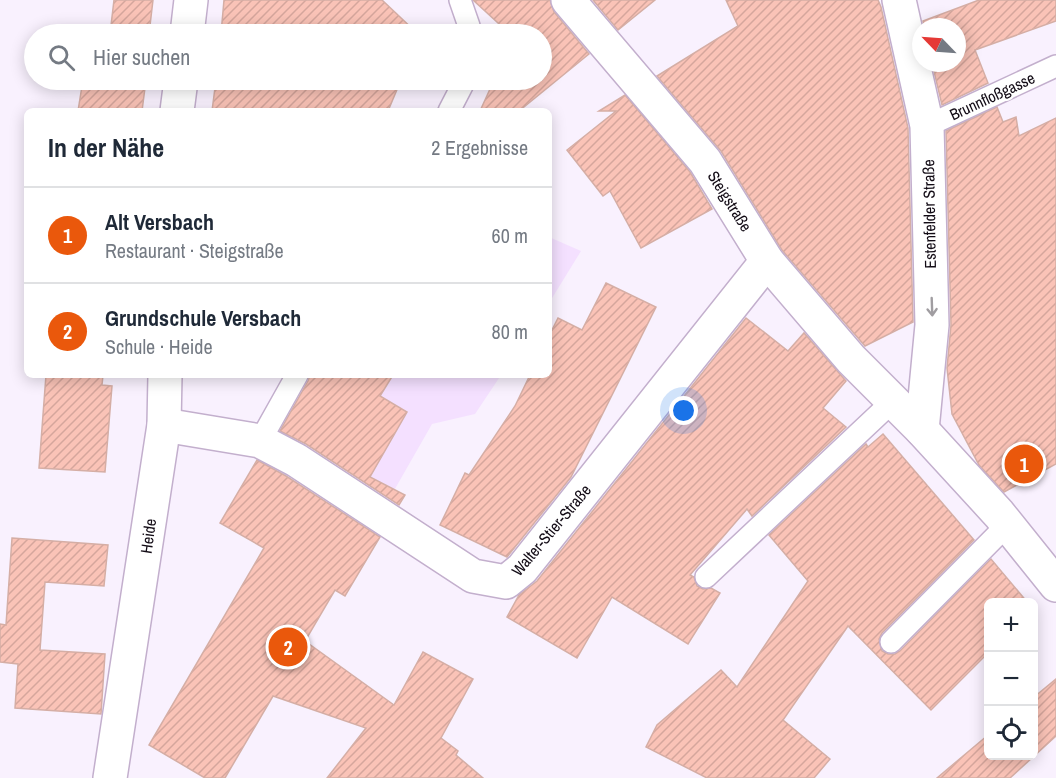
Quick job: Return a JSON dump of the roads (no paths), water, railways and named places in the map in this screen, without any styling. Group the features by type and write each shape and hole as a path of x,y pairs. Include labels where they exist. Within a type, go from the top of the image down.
{"street":[{"path":"188,24 191,0"},
{"name":"Steigstraße","path":"568,0 705,162 766,261 851,359 922,430 1007,525 1056,585"},
{"name":"Estenfelder Straße","path":"899,0 927,126 932,325 922,430"},
{"path":"177,108 180,90"},
{"name":"Walter-Stier-Straße","path":"164,425 260,441 296,460 473,576 506,582 522,569 766,261"},
{"name":"Heide","path":"110,778 164,425 165,378"}],"lane":[{"path":"459,0 468,24"},
{"name":"Brunnfloßgasse","path":"927,126 1056,66"},
{"path":"451,108 461,90"},
{"path":"260,441 295,378"},
{"path":"706,577 892,401"},
{"path":"891,642 1007,525"}],"place":[{"name":"Alt Versbach","path":"1024,464"},
{"name":"Grundschule Versbach","path":"288,647"}]}
